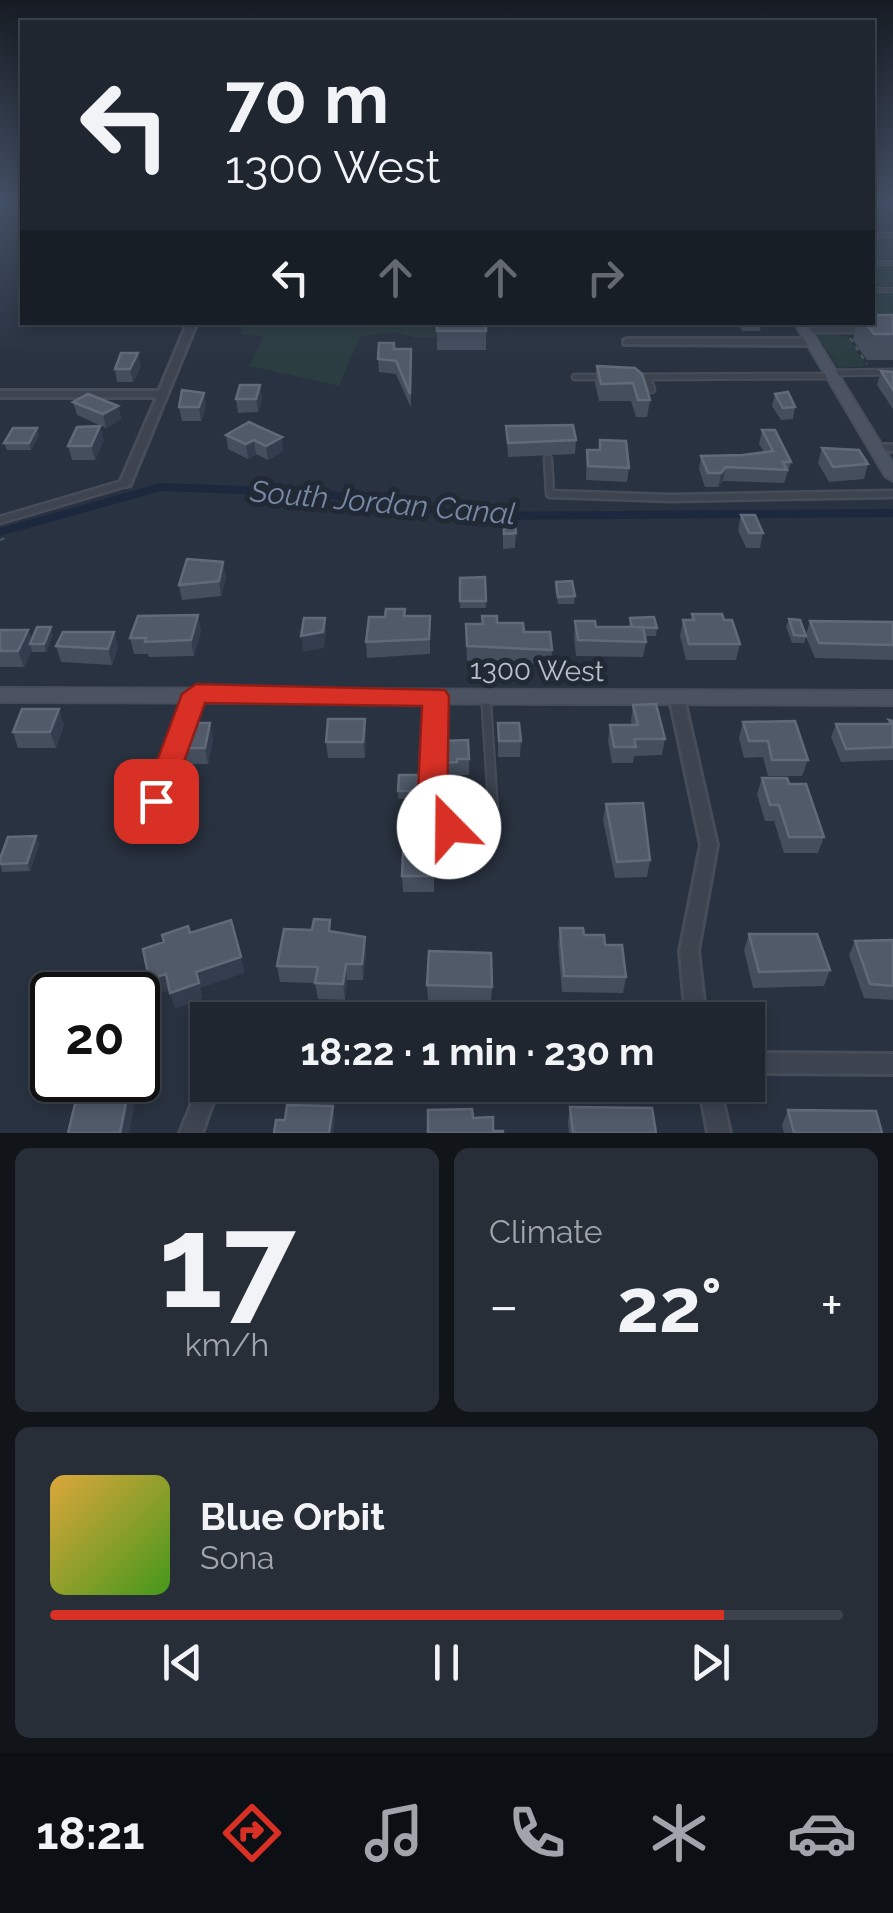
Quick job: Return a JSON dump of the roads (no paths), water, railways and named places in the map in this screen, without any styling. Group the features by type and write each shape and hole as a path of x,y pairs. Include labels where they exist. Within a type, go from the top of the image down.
{"street":[{"path":"126,483 192,325"},
{"path":"626,342 805,332 893,476"},
{"path":"0,394 163,394"},
{"path":"876,448 893,448"},
{"name":"1300 West","path":"0,696 893,698"},
{"path":"677,700 709,845 689,951 694,1002"},
{"path":"765,1064 893,1064"},
{"path":"191,1133 203,1102"},
{"path":"713,1102 719,1133"}],"lane":[{"path":"805,332 874,330"},
{"path":"630,378 893,372"},
{"path":"575,377 611,378"},
{"path":"648,378 652,390"},
{"path":"548,460 550,494 670,498 893,494"},
{"path":"0,520 126,483"},
{"path":"142,806 156,801 162,792 167,765 196,694"},
{"path":"436,696 432,812 441,823 462,829 485,823 493,807 486,697"}],"waterway":[{"name":"South Jordan Canal","path":"0,532 161,487 319,493 470,516 893,513"}]}
